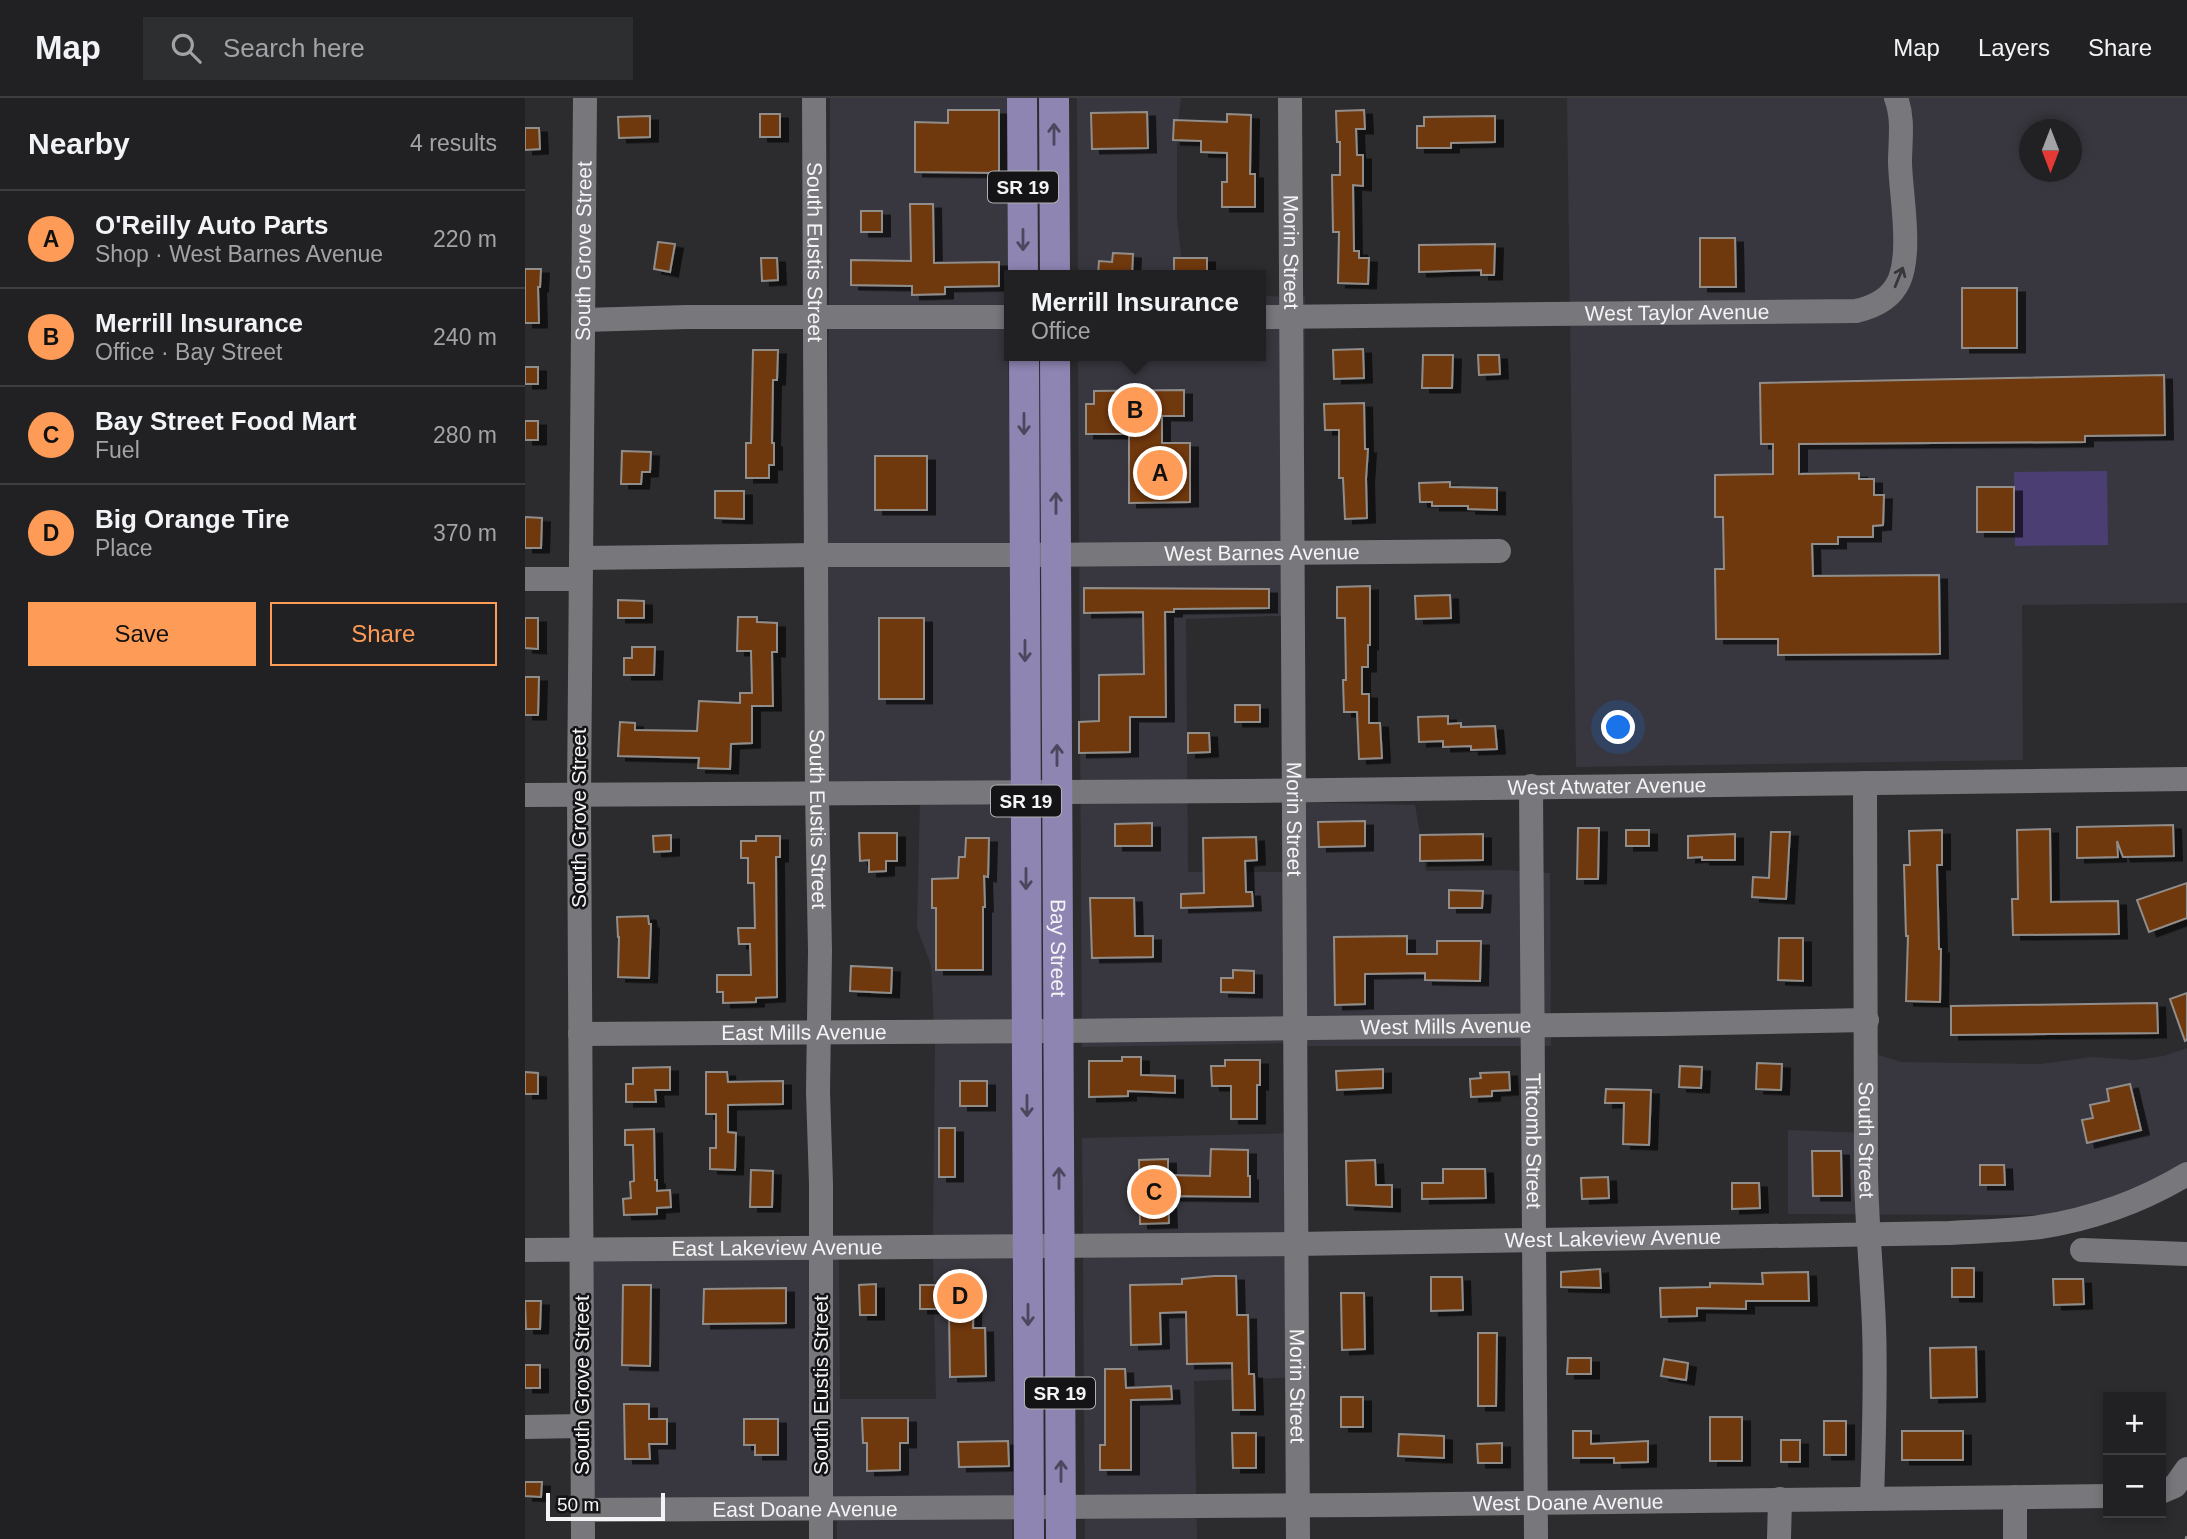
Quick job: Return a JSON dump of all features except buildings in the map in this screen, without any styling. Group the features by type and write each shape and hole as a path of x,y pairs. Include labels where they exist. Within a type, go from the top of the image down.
{"main road":[{"name":"SR 19","path":"1022,98 1023,270"},
{"name":"SR 19","path":"1054,98 1055,270"},
{"name":"Bay Street","path":"1024,361 1029,1539"},
{"name":"Bay Street","path":"1055,361 1061,1539"}],"street":[{"name":"South Grove Street","path":"583,1539 579,796 585,98"},
{"name":"South Eustis Street","path":"814,98 821,1539"},
{"name":"Morin Street","path":"1290,98 1298,1539"},
{"name":"West Taylor Avenue","path":"1266,317 1846,311 1871,308 1889,295 1898,283 1903,269 1905,224 1900,162 1901,124 1896,98"},
{"path":"583,320 1004,317"},
{"name":"West Barnes Avenue","path":"525,579 581,568 816,555 1499,551"},
{"name":"West Atwater Avenue","path":"525,795 1058,792 2187,779"},
{"name":"South Street","path":"1865,783 1868,1235 1874,1326 1873,1498"},
{"name":"Titcomb Street","path":"1531,786 1536,1539"},
{"name":"West Mills Avenue","path":"1027,1031 1867,1020"},
{"name":"East Mills Avenue","path":"580,1034 1027,1031"},
{"name":"West Lakeview Avenue","path":"1028,1247 1949,1233 2039,1227 2099,1215 2184,1185"},
{"name":"East Lakeview Avenue","path":"525,1250 1028,1247"},
{"path":"2082,1250 2187,1254"},
{"path":"525,1427 582,1426"},
{"name":"West Doane Avenue","path":"1029,1508 2103,1496"},
{"path":"2015,1497 2015,1539"},
{"path":"1779,1539 1780,1499"},
{"name":"East Doane Avenue","path":"583,1510 1029,1508"}],"shaded area":[{"path":"830,98 1012,98 1009,270 1004,270 1004,361 1008,361 1013,740 1012,1238 933,1239 935,1045 931,965 917,928 920,801 826,798"},
{"path":"1077,98 1181,98 1177,131 1177,218 1182,270 1078,270"},
{"path":"1567,98 2187,98 2187,603 2022,605 2023,760 1576,767"},
{"path":"1266,296 1305,297 1303,615 1186,619 1188,872 1291,872 1294,802 1415,805 1426,871 1505,870 1550,873 1551,1046 1293,1046 1292,1043 1082,1047 1078,361 1266,361"},
{"path":"2107,471 2108,545 2015,546 2014,472"},
{"path":"2187,1048 2187,1164 2097,1206 2052,1215 1788,1214 1788,1130 1868,1133 1878,1055 1901,1062 2041,1064 2092,1057 2135,1060 2164,1056"},
{"path":"1300,1133 1302,1235 1083,1237 1082,1138"},
{"path":"1302,1254 1304,1377 1194,1381 1197,1539 1085,1539 1083,1255"},
{"path":"1012,1256 1012,1539 837,1539 837,1507 591,1521 589,1259 839,1258 840,1399 936,1399 933,1257"}],"place":[{"name":"Merrill Insurance","path":"1135,410"},
{"name":"O'Reilly Auto Parts","path":"1160,473"},
{"name":"Bay Street Food Mart","path":"1154,1192"},
{"name":"Big Orange Tire","path":"960,1296"}]}
